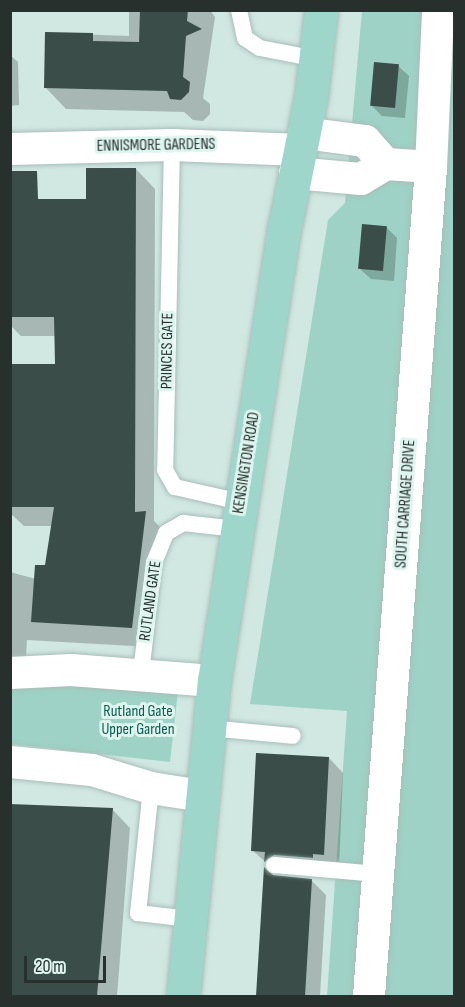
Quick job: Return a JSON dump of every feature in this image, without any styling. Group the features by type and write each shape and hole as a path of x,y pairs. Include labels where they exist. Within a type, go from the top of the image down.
{"main road":[{"name":"KENSINGTON ROAD","path":"183,996 214,681 239,516 316,59 321,10"}],"street":[{"name":"SOUTH CARRIAGE DRIVE","path":"369,996 376,873 431,167 438,10"},
{"path":"300,152 365,141 386,164"},
{"name":"ENNISMORE GARDENS","path":"10,149 171,145 300,152"},
{"path":"300,152 361,179 386,164 431,167"},
{"path":"10,674 141,673 214,681"},
{"path":"10,762 92,770 151,788 202,796"}],"lane":[{"path":"239,10 245,38 252,43 316,59"},
{"name":"PRINCES GATE","path":"171,145 165,470 175,487 239,516"},
{"name":"RUTLAND GATE","path":"141,673 154,563 166,533 183,523 239,516"},
{"path":"209,728 293,736"},
{"path":"151,788 138,913 190,919"},
{"path":"274,865 376,873"}],"green space":[{"path":"362,11 454,11 454,996 327,996 347,711 250,704 328,220 345,203"},
{"name":"Rutland Gate Upper Garden","path":"179,682 170,762 11,744 10,689"}],"building":[{"path":"140,10 188,10 187,21 202,29 186,36 183,77 190,82 189,92 181,100 170,99 167,91 44,88 45,32 93,33 93,41 139,42"},
{"path":"374,62 399,64 395,108 370,106"},
{"path":"86,168 136,168 135,512 146,511 132,628 31,622 35,565 45,565 54,507 10,507 10,364 55,364 54,317 10,317 10,171 37,171 38,199 86,199"},
{"path":"362,224 387,226 383,271 358,269"},
{"path":"256,753 329,757 324,855 313,854 313,858 274,855 264,862 265,852 251,851"},
{"path":"10,804 113,808 97,996 10,996"},
{"path":"264,867 273,875 312,879 305,996 256,996"}]}
